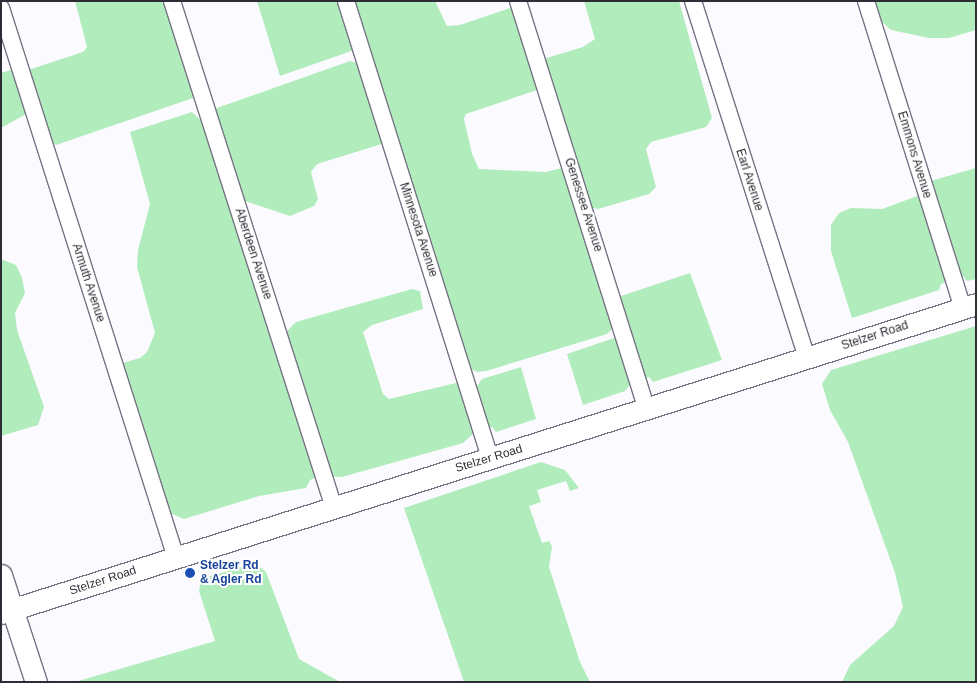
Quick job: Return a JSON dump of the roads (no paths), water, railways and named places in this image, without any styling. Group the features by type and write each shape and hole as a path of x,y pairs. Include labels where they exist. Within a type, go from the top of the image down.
{"main road":[{"name":"Stelzer Road","path":"7,612 969,306"},
{"path":"1,575 7,612 36,682"}],"street":[{"name":"Aberdeen Avenue","path":"172,1 334,508"},
{"name":"Minnesota Avenue","path":"346,1 490,459"},
{"name":"Genessee Avenue","path":"518,1 647,409"},
{"name":"Earl Avenue","path":"693,1 807,358"},
{"name":"Emmons Avenue","path":"866,1 969,306"},
{"name":"Armuth Avenue","path":"1,8 176,558"}],"place":[{"name":"Stelzer Rd & Agler Rd","path":"190,573"}]}
